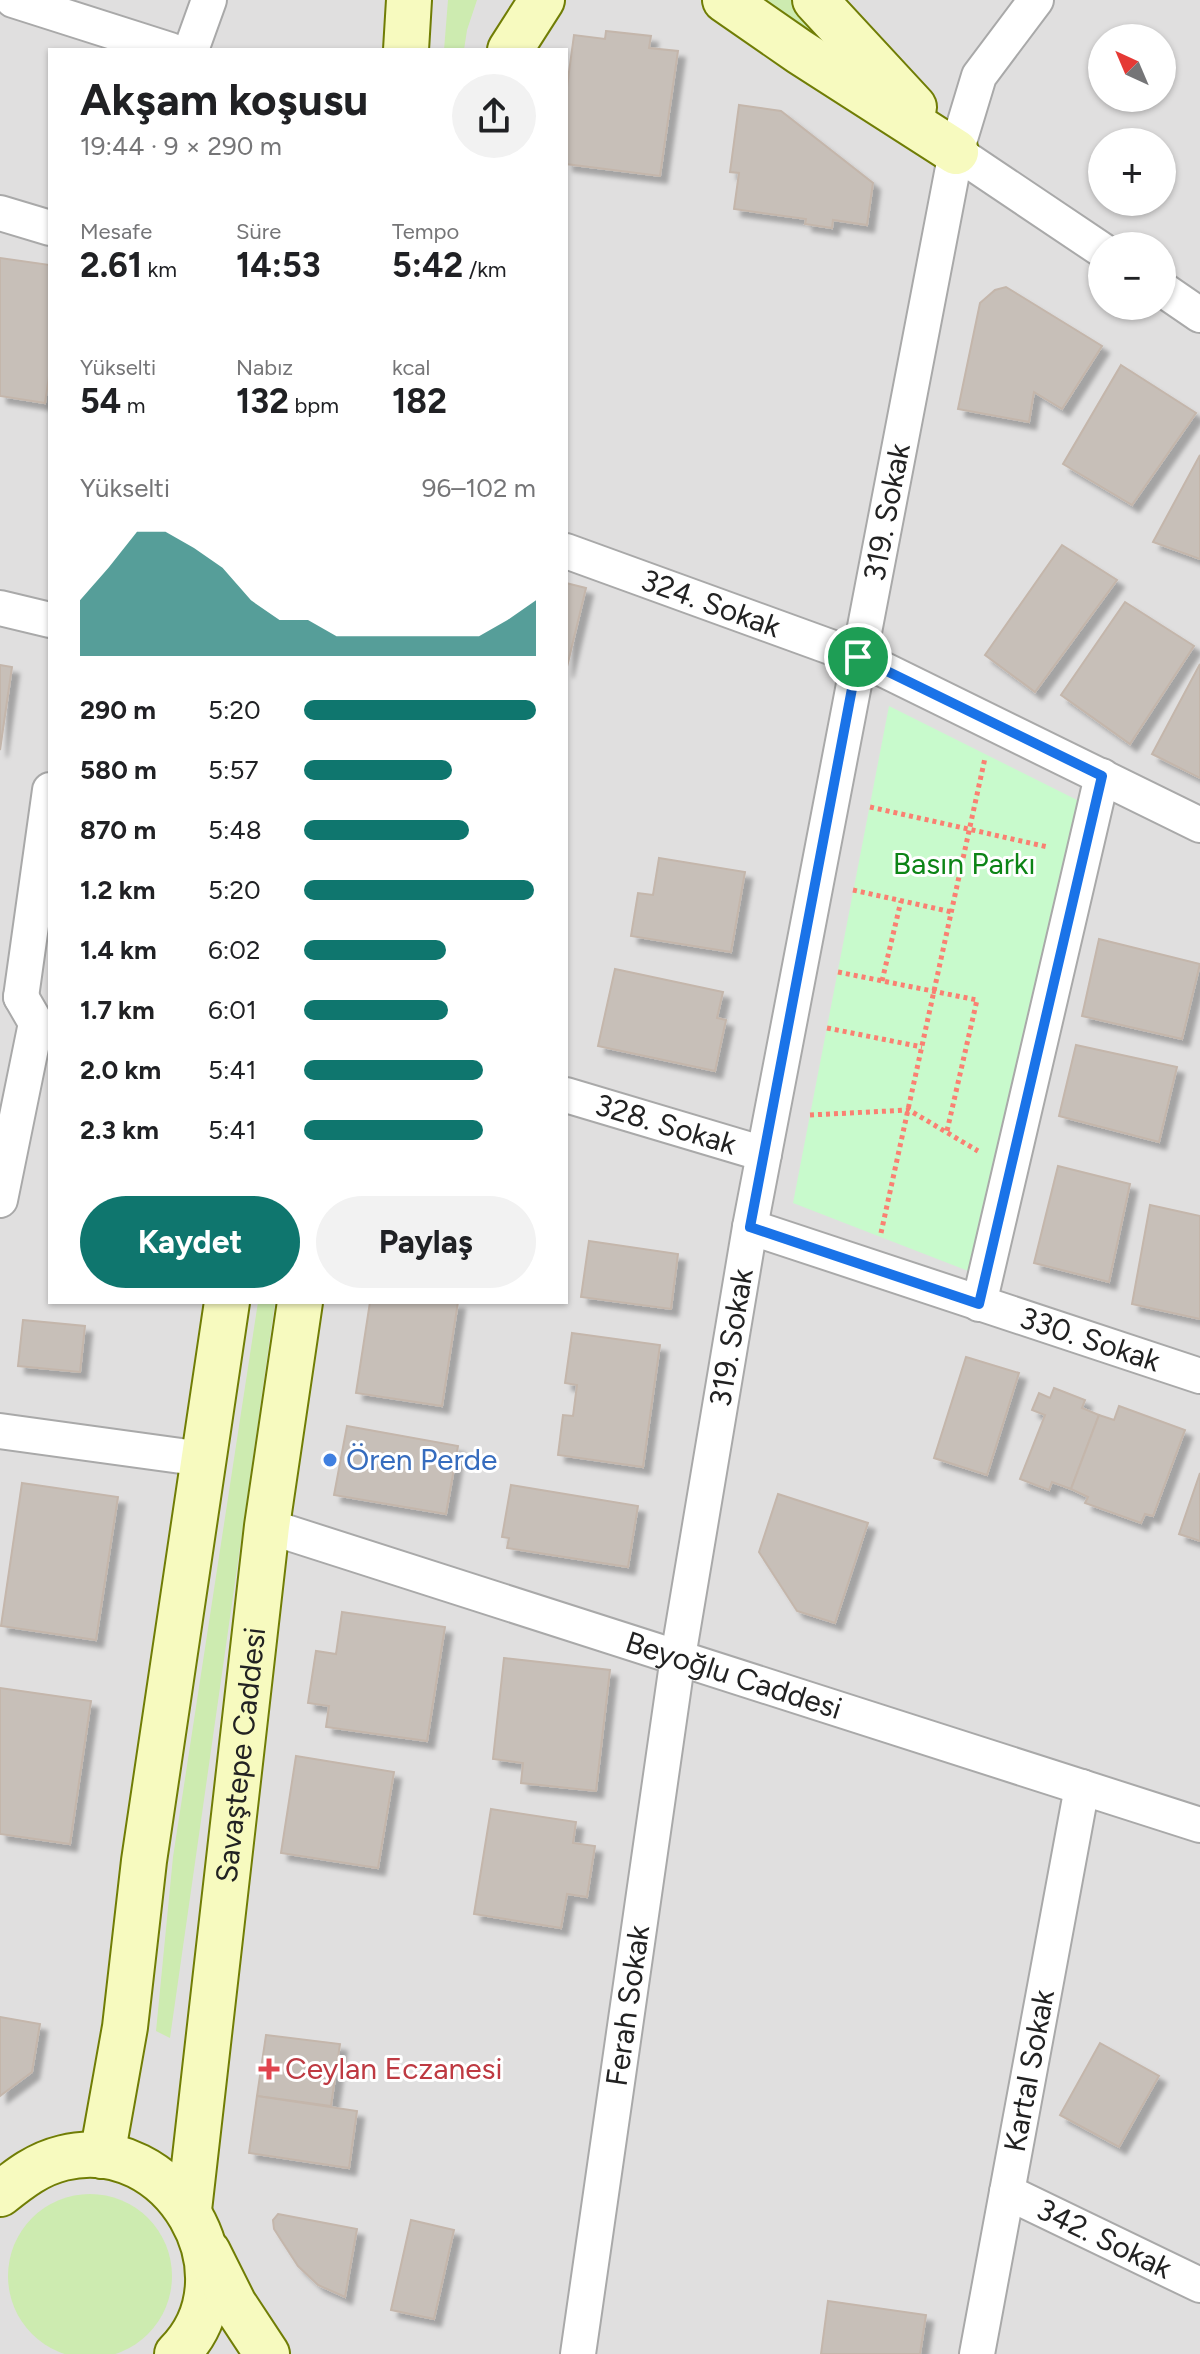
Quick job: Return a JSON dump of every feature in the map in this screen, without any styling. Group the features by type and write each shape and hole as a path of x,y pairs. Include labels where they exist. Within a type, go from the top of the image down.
{"main road":[{"path":"406,48 409,0"},
{"path":"494,48 502,0"},
{"path":"511,48 542,0"},
{"path":"725,0 956,152"},
{"path":"815,0 956,152"},
{"path":"102,2156 125,2027 144,1861 227,1304"},
{"name":"Savaştepe Caddesi","path":"177,2354 184,2347 201,2314 208,2279 196,2226 267,1526 300,1304"},
{"path":"0,2194 29,2171 64,2157 102,2156 136,2165 165,2183 196,2226 234,2304 267,2354"}],"street":[{"path":"13,0 164,48"},
{"path":"192,48 209,0"},
{"name":"319. Sokak","path":"678,1657 750,1227 956,152 979,76 1036,0"},
{"path":"956,152 1088,241"},
{"path":"0,213 48,227"},
{"path":"1176,299 1200,315"},
{"name":"324. Sokak","path":"568,552 858,657 1200,825"},
{"path":"0,608 48,620"},
{"path":"979,1304 1102,776"},
{"path":"0,1200 36,1023 11,994 47,837"},
{"name":"328. Sokak","path":"568,1096 764,1154"},
{"name":"330. Sokak","path":"750,1227 1200,1376"},
{"path":"0,1431 203,1459"},
{"name":"Beyoğlu Caddesi","path":"267,1526 1200,1825"},
{"name":"Ferah Sokak","path":"578,2354 678,1657"},
{"name":"Kartal Sokak","path":"977,2354 1082,1787"},
{"name":"342. Sokak","path":"1007,2192 1200,2285"}],"path":[{"path":"874,1269 993,721"},
{"path":"870,807 1058,850"},
{"path":"853,890 952,912"},
{"path":"882,981 901,900"},
{"path":"838,972 977,1000 947,1131"},
{"path":"827,1028 922,1047"},
{"path":"810,1115 909,1110 985,1155"}],"shaded area":[{"path":"0,0 1200,0 1200,2354 0,2354"}],"green space":[{"path":"448,0 477,0 464,48 444,48"},
{"path":"765,0 794,0 841,58"},
{"name":"Basın Parkı","path":"889,706 1083,803 976,1274 793,1203"},
{"path":"258,1304 275,1304 170,2038 156,2031 173,1857"},
{"path":"74,2195 106,2195 136,2208 158,2230 171,2260 171,2292 158,2322 136,2344 112,2355 68,2355 44,2344 22,2322 9,2292 9,2260 22,2230 44,2208"}],"building":[{"path":"606,31 651,36 649,48 678,51 660,176 568,164 568,79 574,35 605,39"},
{"path":"739,105 781,111 873,183 867,225 833,220 832,228 805,224 806,219 734,209 739,173 730,172"},
{"path":"0,258 48,265 48,383 45,403 0,396"},
{"path":"1006,287 1102,346 1062,409 1034,392 1029,422 958,409 980,303 995,290"},
{"path":"1121,365 1196,413 1132,505 1063,464"},
{"path":"1200,455 1200,559 1153,542"},
{"path":"1062,545 1117,580 1035,692 985,655"},
{"path":"568,584 586,588 568,663"},
{"path":"1125,602 1194,646 1130,744 1061,695"},
{"path":"1200,664 1200,778 1152,754"},
{"path":"0,665 12,667 0,750"},
{"path":"659,858 745,872 731,952 631,936 638,893 653,895"},
{"path":"1099,939 1200,964 1182,1039 1082,1016"},
{"path":"615,969 723,992 717,1018 726,1020 715,1071 598,1046"},
{"path":"1076,1045 1177,1067 1159,1142 1059,1116"},
{"path":"1058,1166 1130,1184 1109,1282 1034,1263"},
{"path":"1150,1205 1200,1216 1200,1319 1132,1304"},
{"path":"589,1241 678,1254 671,1309 581,1297"},
{"path":"370,1304 458,1304 442,1406 356,1393"},
{"path":"23,1320 85,1326 80,1372 18,1366"},
{"path":"572,1333 660,1345 643,1467 558,1455 563,1415 573,1416 577,1385 565,1383"},
{"path":"966,1357 1019,1373 987,1475 934,1458"},
{"path":"1054,1388 1085,1400 1082,1408 1099,1415 1071,1489 1052,1482 1049,1490 1020,1479 1045,1415 1032,1410 1039,1393 1050,1398"},
{"path":"1119,1406 1185,1430 1153,1516 1145,1514 1141,1523 1085,1503 1088,1497 1071,1489 1099,1415 1114,1420"},
{"path":"347,1426 458,1446 446,1514 334,1495"},
{"path":"1200,1473 1200,1541 1179,1534"},
{"path":"22,1483 118,1497 96,1640 1,1626"},
{"path":"511,1485 638,1506 628,1567 507,1548 509,1538 502,1537"},
{"path":"778,1494 868,1523 835,1623 797,1611 759,1552"},
{"path":"342,1612 445,1627 427,1741 326,1727 329,1706 308,1703 316,1651 336,1654"},
{"path":"504,1658 610,1670 596,1791 521,1783 523,1763 493,1759"},
{"path":"0,1688 91,1701 70,1844 0,1834"},
{"path":"296,1756 394,1772 378,1868 281,1853"},
{"path":"491,1809 576,1822 573,1843 595,1846 587,1897 567,1894 561,1928 474,1914"},
{"path":"0,2017 40,2024 32,2072 0,2096"},
{"path":"266,2035 340,2044 331,2106 257,2096"},
{"path":"1100,2043 1159,2076 1119,2147 1060,2115"},
{"path":"257,2096 357,2111 349,2168 249,2153"},
{"path":"278,2214 357,2229 345,2297 318,2285 298,2266 274,2229 273,2220"},
{"path":"411,2220 454,2230 434,2319 391,2310"},
{"path":"828,2301 926,2315 920,2354 821,2354"}],"place":[{"name":"Ören Perde","path":"330,1460"},
{"name":"Ceylan Eczanesi","path":"269,2069"}],"route":[{"path":"858,657 1102,776 979,1304 750,1227 858,657"}]}
